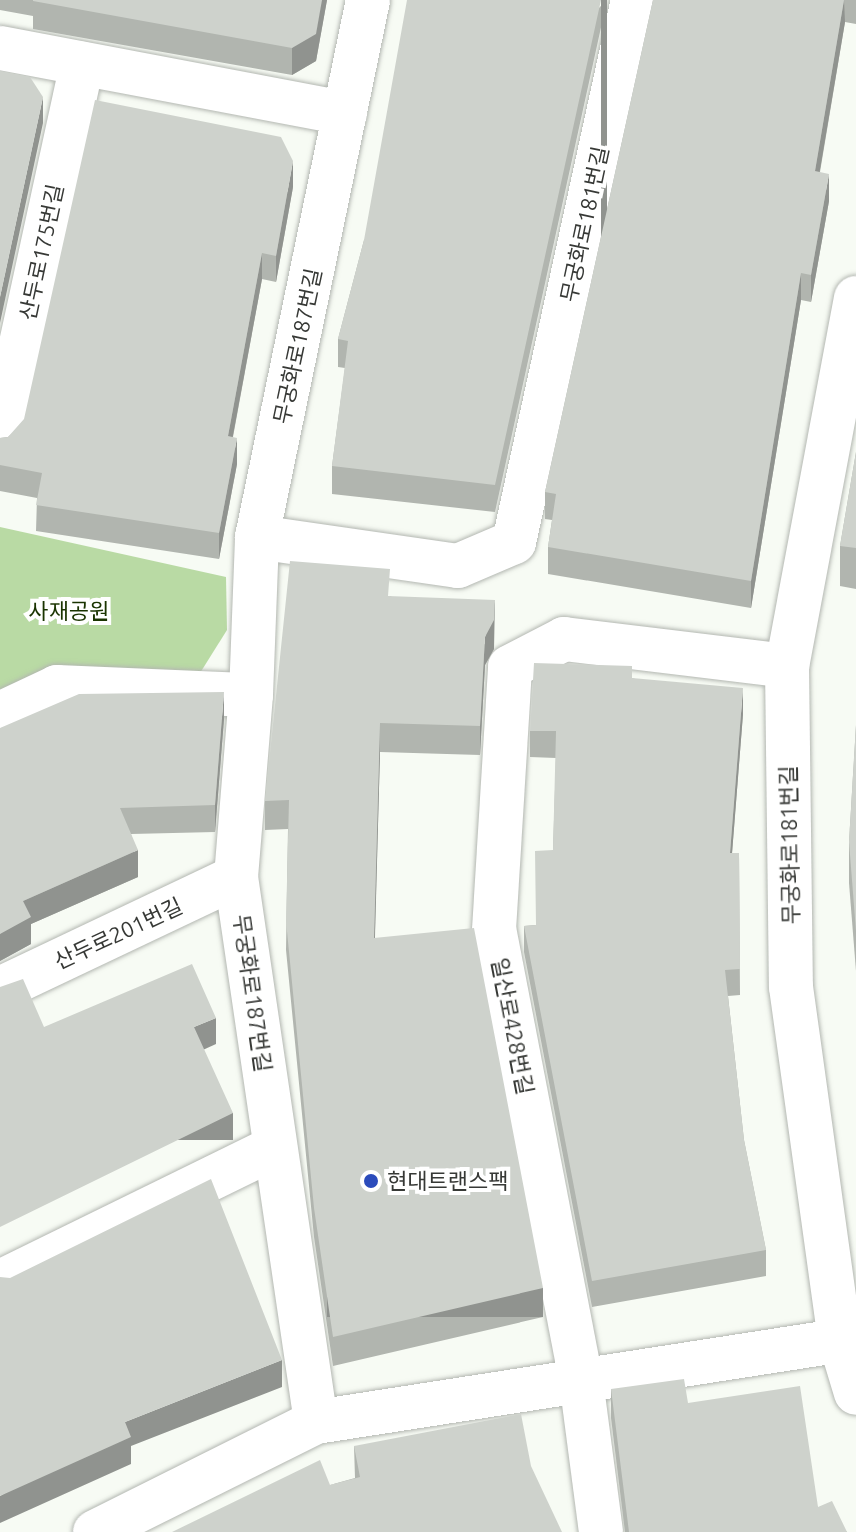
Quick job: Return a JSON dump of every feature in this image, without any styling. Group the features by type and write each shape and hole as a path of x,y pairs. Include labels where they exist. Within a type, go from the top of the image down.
{"street":[{"name":"무궁화로187번길","path":"316,1422 236,877 251,695 257,537 368,0"},
{"name":"무궁화로181번길","path":"257,537 458,566 514,542 633,0"},
{"path":"0,48 345,113"},
{"name":"산두로175번길","path":"0,440 82,64"},
{"name":"무궁화로181번길","path":"856,298 787,666 791,987 856,1393"},
{"name":"일산로428번길","path":"601,1532 581,1380 494,930 510,667 564,639 787,666"},
{"path":"0,714 57,687 251,695"},
{"name":"산두로201번길","path":"0,989 236,877"},
{"path":"0,1282 275,1147"},
{"path":"95,1532 316,1422 848,1339"}],"green space":[{"name":"사재공원","path":"0,527 226,577 227,630 195,681 0,699"}],"building":[{"path":"33,0 322,0 316,34 292,48"},
{"path":"407,0 601,0 495,485 332,466 348,341 338,339 364,240"},
{"path":"653,0 844,0 815,171 829,174 811,275 801,273 751,581 548,547 556,494 545,492"},
{"path":"0,71 30,77 43,97 0,297"},
{"path":"95,100 281,137 293,161 276,256 262,253 228,436 237,438 219,533 36,505 42,473 0,465 0,438 8,437 24,419"},
{"path":"856,452 856,548 840,546"},
{"path":"290,561 390,569 388,596 495,600 494,620 485,637 480,726 380,723 374,938 474,928 543,1288 333,1337 314,1208 286,921 289,800 265,801"},
{"path":"534,663 632,666 632,678 743,688 730,853 739,853 740,969 725,970 744,1140 766,1250 592,1281 524,926 536,925 535,851 553,850 556,731 530,731"},
{"path":"224,692 215,805 120,808 138,850 23,901 31,917 0,934 0,728 79,694"},
{"path":"856,725 856,931 849,842"},
{"path":"192,964 216,1018 194,1027 233,1113 0,1227 0,987 23,979 44,1027"},
{"path":"211,1179 282,1360 125,1422 131,1437 0,1496 0,1277 10,1278"},
{"path":"684,1379 688,1403 800,1386 818,1507 832,1501 847,1532 629,1532 611,1389"},
{"path":"521,1414 531,1466 562,1532 172,1532 320,1460 330,1485 360,1477 354,1446"}],"place":[{"name":"현대트랜스팩","path":"371,1181"}]}
